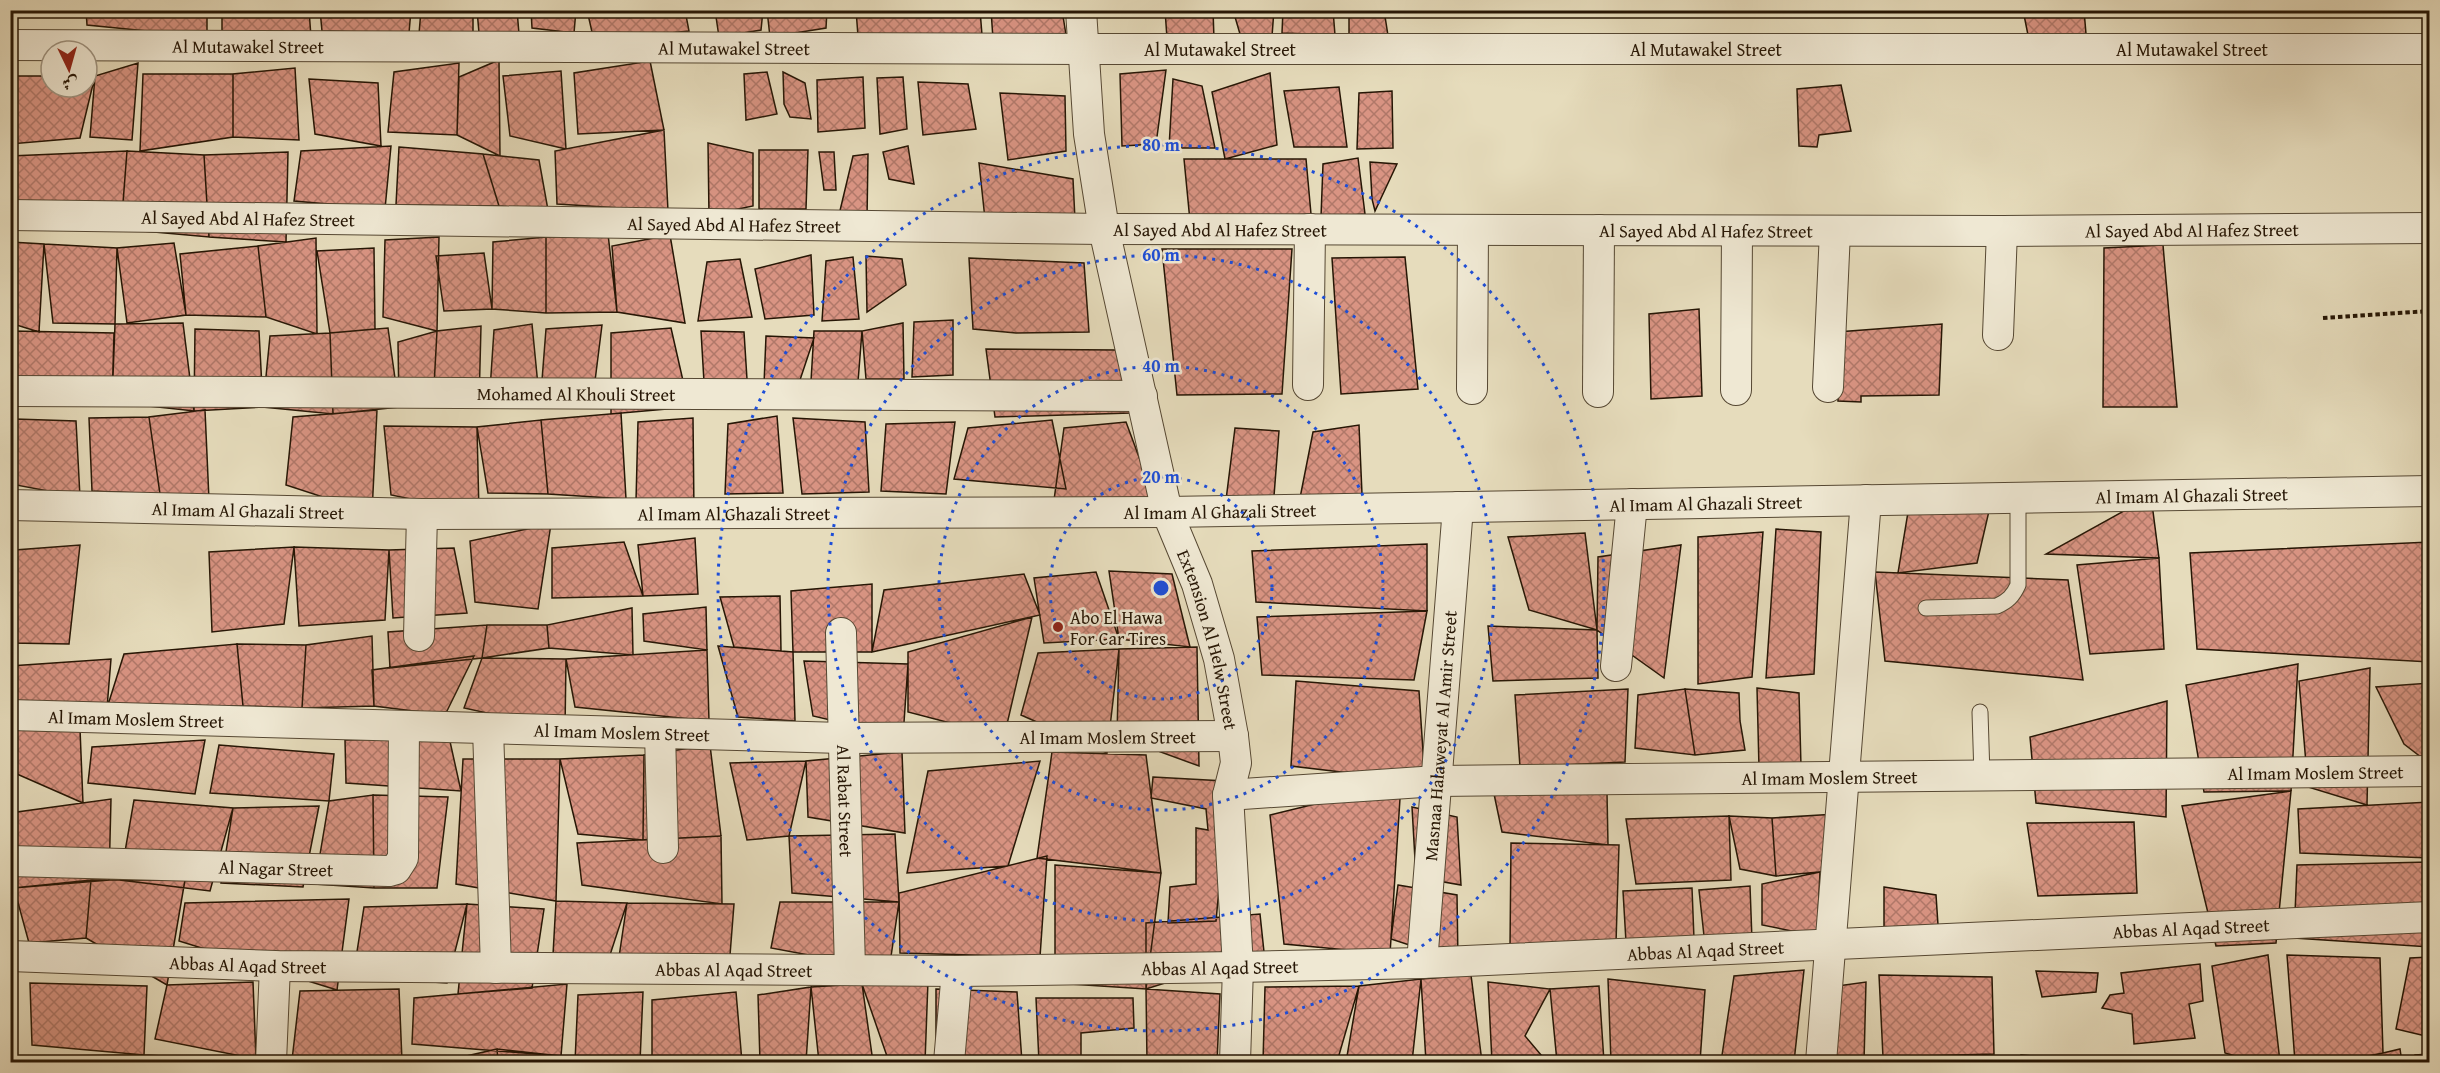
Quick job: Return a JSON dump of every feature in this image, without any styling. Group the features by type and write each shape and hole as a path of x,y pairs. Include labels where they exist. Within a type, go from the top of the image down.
{"street":[{"name":"Extension Al Helw Street","path":"1081,10 1089,134 1104,229 1167,512 1197,584 1219,659 1233,736 1236,763 1228,795 1238,967 1235,1062"},
{"name":"Al Mutawakel Street","path":"10,45 1084,49 2430,49"},
{"name":"Al Sayed Abd Al Hafez Street","path":"10,215 1104,229 2002,231 2430,228"},
{"path":"1308,385 1310,229"},
{"path":"1472,389 1473,230"},
{"path":"1598,392 1599,230"},
{"path":"1736,390 1737,231"},
{"path":"1828,387 1835,231"},
{"path":"1998,335 2002,231"},
{"name":"Mohamed Al Khouli Street","path":"10,391 1142,396"},
{"name":"Al Imam Al Ghazali Street","path":"10,505 422,514 1167,512 2430,491"},
{"path":"1821,1062 1866,500"},
{"path":"1616,666 1632,504"},
{"name":"Masnaa Halaweyat Al Amir Street","path":"1422,963 1458,507"},
{"path":"419,636 422,514"},
{"name":"Al Rabat Street","path":"841,633 842,738 850,969"},
{"name":"Al Imam Moslem Street","path":"10,716 842,738 1233,736"},
{"name":"Al Nagar Street","path":"10,861 389,871 396,869 402,858 404,726"},
{"path":"488,729 496,968"},
{"path":"660,733 663,848"},
{"name":"Al Imam Moslem Street","path":"1228,795 1437,781 2430,771"},
{"name":"Abbas Al Aqad Street","path":"10,956 275,966 496,968 957,971 1238,967 1422,963 2430,917"},
{"path":"271,1062 275,966"},
{"path":"949,1062 957,971"}],"lane":[{"path":"1926,608 1997,606 2006,602 2014,594 2018,585 2018,498"},
{"path":"1980,712 1982,776"}],"path":[{"path":"2323,318 2430,311"}],"building":[{"path":"86,10 207,10 207,37 87,25"},
{"path":"222,10 309,10 311,37 222,33"},
{"path":"320,10 411,10 409,33 322,31"},
{"path":"421,10 473,10 473,37 419,34"},
{"path":"477,10 517,10 519,34 479,33"},
{"path":"531,10 576,10 574,33 532,28"},
{"path":"587,10 685,10 689,31 594,41"},
{"path":"715,10 763,10 761,30 719,37"},
{"path":"767,10 827,10 826,28 770,37"},
{"path":"856,10 980,10 982,35 858,36"},
{"path":"991,10 1062,10 1067,41 993,39"},
{"path":"1165,10 1213,10 1214,39 1167,38"},
{"path":"1233,10 1274,10 1272,36 1242,41"},
{"path":"1283,10 1333,10 1335,35 1282,33"},
{"path":"1349,10 1384,10 1389,42 1349,34"},
{"path":"2023,10 2084,10 2086,34 2031,50"},
{"path":"499,60 500,156 457,135 459,77"},
{"path":"650,61 664,130 578,134 574,73"},
{"path":"138,63 132,140 90,137 93,99 99,99 99,75"},
{"path":"459,63 457,135 388,132 394,72"},
{"path":"295,68 299,140 233,137 233,74"},
{"path":"1166,70 1156,144 1122,146 1120,74"},
{"path":"561,71 566,149 510,136 503,76"},
{"path":"767,72 777,114 746,120 744,74"},
{"path":"783,72 805,83 811,119 790,117 784,104"},
{"path":"1270,73 1277,145 1225,159 1212,92"},
{"path":"143,74 233,74 233,137 140,151"},
{"path":"10,76 39,76 39,99 89,99 80,138 10,144"},
{"path":"863,77 865,128 818,132 817,80"},
{"path":"903,77 907,129 880,134 877,78"},
{"path":"309,79 378,83 381,146 315,134"},
{"path":"1173,79 1202,86 1215,148 1169,148"},
{"path":"918,82 968,84 976,129 923,135"},
{"path":"1841,85 1851,131 1819,135 1817,147 1799,146 1797,89"},
{"path":"1339,87 1347,147 1294,147 1284,91"},
{"path":"1392,91 1393,148 1357,149 1359,93"},
{"path":"1000,93 1065,96 1066,151 1008,160"},
{"path":"664,130 668,211 557,204 555,151"},
{"path":"708,143 753,153 753,206 709,215"},
{"path":"391,146 385,209 294,201 301,151"},
{"path":"908,146 914,184 889,179 883,152"},
{"path":"399,147 483,154 499,206 396,205"},
{"path":"759,150 808,150 806,209 759,209"},
{"path":"127,151 204,155 209,237 121,229"},
{"path":"127,151 121,229 10,230 10,156"},
{"path":"288,152 286,242 209,237 204,155"},
{"path":"819,152 834,152 836,190 824,190"},
{"path":"483,154 539,160 548,210 499,206"},
{"path":"868,154 867,219 838,219 853,156"},
{"path":"1358,158 1365,214 1321,217 1323,164"},
{"path":"1184,159 1306,159 1311,214 1190,221"},
{"path":"1370,162 1397,164 1375,211 1372,199"},
{"path":"979,163 1073,179 1075,220 985,219"},
{"path":"608,234 617,312 546,313 546,237"},
{"path":"670,235 685,323 617,312 612,246"},
{"path":"439,237 437,331 383,317 385,240"},
{"path":"546,237 546,313 492,309 493,242"},
{"path":"316,238 317,334 266,317 258,246"},
{"path":"10,242 44,244 39,332 10,323"},
{"path":"174,243 186,315 127,323 117,248"},
{"path":"44,244 117,248 115,324 53,323"},
{"path":"2163,245 2177,407 2103,407 2104,248"},
{"path":"258,246 266,317 186,315 180,254"},
{"path":"374,248 375,329 330,333 317,251"},
{"path":"1162,249 1292,249 1282,394 1177,395"},
{"path":"484,253 492,309 444,311 436,256"},
{"path":"811,255 814,315 765,319 755,269"},
{"path":"866,256 902,259 906,285 867,312"},
{"path":"853,257 859,319 822,321 826,261"},
{"path":"1405,257 1418,389 1341,394 1332,258"},
{"path":"969,258 1084,263 1089,332 1016,333 973,329"},
{"path":"740,259 752,317 698,321 707,262"},
{"path":"1699,309 1702,396 1651,399 1649,314"},
{"path":"953,320 953,375 912,377 914,322"},
{"path":"183,323 194,411 112,402 115,324"},
{"path":"903,323 904,379 866,379 862,331"},
{"path":"532,324 540,406 489,405 494,330"},
{"path":"1942,324 1939,395 1861,396 1861,402 1838,401 1837,332"},
{"path":"602,325 592,405 540,406 546,329"},
{"path":"481,326 479,404 433,405 437,331"},
{"path":"388,328 399,407 333,414 330,333"},
{"path":"671,328 689,407 611,414 611,333"},
{"path":"195,329 259,331 263,407 194,411"},
{"path":"12,331 114,333 112,402 10,404"},
{"path":"437,331 433,405 399,407 398,342"},
{"path":"701,331 744,332 747,379 704,382"},
{"path":"814,331 862,331 858,382 811,381"},
{"path":"330,333 333,414 263,407 270,336"},
{"path":"766,336 814,338 798,386 764,384"},
{"path":"986,349 1117,350 1130,413 995,417"},
{"path":"205,410 209,500 160,494 149,417"},
{"path":"377,410 372,513 286,485 293,417"},
{"path":"621,413 626,499 548,494 541,420"},
{"path":"777,416 783,493 725,494 728,424"},
{"path":"149,417 160,494 92,491 89,418"},
{"path":"693,418 694,513 636,501 638,422"},
{"path":"793,418 865,422 869,492 802,494"},
{"path":"15,419 76,421 80,497 16,485"},
{"path":"541,420 548,494 488,493 477,427"},
{"path":"1052,420 1066,489 954,479 968,428"},
{"path":"955,422 946,494 881,491 886,424"},
{"path":"1126,422 1156,503 1054,500 1064,428"},
{"path":"1359,425 1362,494 1300,498 1313,432"},
{"path":"384,426 477,427 479,513 391,495"},
{"path":"1235,428 1279,431 1274,496 1226,500"},
{"path":"2151,496 2159,558 2046,554"},
{"path":"1992,498 1977,563 1898,573 1910,500"},
{"path":"551,524 538,609 475,602 470,541"},
{"path":"1776,529 1821,532 1814,674 1766,678"},
{"path":"1763,532 1752,677 1698,684 1698,537"},
{"path":"1585,533 1597,630 1529,610 1508,537"},
{"path":"695,538 698,594 643,596 638,545"},
{"path":"624,542 643,596 552,598 552,548"},
{"path":"2430,542 2430,662 2197,649 2190,553"},
{"path":"1427,544 1427,611 1256,602 1252,551"},
{"path":"80,545 69,644 10,643 15,550"},
{"path":"1681,545 1664,678 1597,630 1598,557"},
{"path":"294,547 389,550 385,620 299,626"},
{"path":"294,547 284,624 212,632 209,552"},
{"path":"454,548 467,613 393,618 389,550"},
{"path":"2159,558 2164,649 2090,654 2077,565"},
{"path":"1109,571 1172,574 1190,647 1119,639"},
{"path":"1096,572 1119,639 1044,643 1034,578"},
{"path":"1875,572 2068,580 2083,680 1885,661"},
{"path":"1024,574 1040,615 872,652 884,590"},
{"path":"872,584 872,652 793,652 791,591"},
{"path":"780,596 781,651 734,647 720,597"},
{"path":"706,607 707,650 644,641 643,614"},
{"path":"632,608 633,655 549,648 547,625"},
{"path":"1427,611 1414,680 1262,675 1257,617"},
{"path":"1032,617 1004,737 908,712 908,652"},
{"path":"487,625 547,625 549,648 482,658"},
{"path":"487,625 482,658 390,668 388,632"},
{"path":"1488,626 1597,630 1598,678 1493,681"},
{"path":"372,636 374,706 302,708 306,645"},
{"path":"237,644 306,645 302,708 243,706"},
{"path":"237,644 243,706 107,708 124,654"},
{"path":"718,646 793,652 795,721 738,717"},
{"path":"1197,647 1199,766 1117,736 1119,649"},
{"path":"1119,649 1107,753 1021,715 1038,653"},
{"path":"707,650 709,721 575,707 566,659"},
{"path":"474,656 445,715 374,706 372,670"},
{"path":"482,658 566,659 565,730 464,708"},
{"path":"111,659 107,708 10,701 10,666"},
{"path":"804,661 908,664 903,737 813,716"},
{"path":"2298,664 2291,791 2204,792 2186,685"},
{"path":"2370,668 2367,805 2308,787 2299,681"},
{"path":"1296,681 1419,691 1425,782 1291,766"},
{"path":"2430,683 2430,764 2404,744 2376,687"},
{"path":"1757,688 1799,693 1801,766 1759,768"},
{"path":"1628,689 1625,762 1520,767 1515,695"},
{"path":"1685,689 1739,693 1740,721 1745,750 1695,755"},
{"path":"1685,689 1695,755 1635,748 1638,695"},
{"path":"2167,701 2166,817 2036,803 2030,737"},
{"path":"10,729 80,729 83,803 10,771"},
{"path":"449,737 461,791 346,783 345,740"},
{"path":"205,740 195,794 88,783 92,747"},
{"path":"219,745 334,754 329,801 210,793"},
{"path":"710,745 721,836 643,840 644,755"},
{"path":"902,752 905,833 808,817 806,761"},
{"path":"1052,752 1146,755 1161,873 1037,858"},
{"path":"644,755 643,840 578,834 560,759"},
{"path":"463,759 560,759 556,901 456,884"},
{"path":"806,761 789,836 747,840 730,763"},
{"path":"1040,761 1008,866 907,873 928,771"},
{"path":"1153,777 1225,781 1222,857 1216,921 1168,923 1170,887 1196,884 1196,828 1208,830 1206,809 1151,798"},
{"path":"1401,783 1390,954 1284,944 1270,815"},
{"path":"2291,791 2276,943 2216,946 2182,806"},
{"path":"1607,793 1608,845 1502,832 1494,794"},
{"path":"373,795 448,797 437,888 374,888"},
{"path":"373,795 374,888 315,884 329,801"},
{"path":"111,799 109,880 14,888 10,813"},
{"path":"134,800 233,808 210,891 120,880"},
{"path":"2430,802 2430,858 2300,853 2298,809"},
{"path":"319,806 303,887 221,883 233,808"},
{"path":"1412,807 1457,817 1461,885 1416,877"},
{"path":"1836,814 1830,871 1776,876 1772,818"},
{"path":"1729,816 1731,880 1636,884 1626,819"},
{"path":"1729,816 1772,818 1776,876 1740,869"},
{"path":"2134,822 2137,893 2038,896 2027,823"},
{"path":"895,834 899,902 792,893 789,836"},
{"path":"721,836 722,904 582,885 577,843"},
{"path":"1511,843 1619,845 1616,943 1510,948"},
{"path":"1047,856 1040,957 900,953 899,893"},
{"path":"2430,862 2430,947 2294,938 2297,865"},
{"path":"1055,865 1161,873 1146,989 1055,983"},
{"path":"1820,872 1817,936 1762,925 1762,884"},
{"path":"91,880 185,880 167,985 86,938"},
{"path":"91,880 86,938 29,943 14,888"},
{"path":"1398,885 1457,895 1458,961 1391,939"},
{"path":"1750,886 1752,940 1705,945 1699,890"},
{"path":"1884,887 1936,895 1939,940 1884,942"},
{"path":"1692,888 1694,939 1626,942 1623,891"},
{"path":"349,899 337,990 179,941 185,903"},
{"path":"556,901 627,903 609,958 553,955"},
{"path":"780,902 899,902 889,970 771,948"},
{"path":"627,903 734,904 729,968 619,957"},
{"path":"467,904 544,909 532,988 458,994"},
{"path":"467,904 447,983 353,977 364,907"},
{"path":"1260,914 1264,952 1146,989 1146,923"},
{"path":"2268,955 2280,1062 2255,1062 2225,1053 2212,966"},
{"path":"2287,955 2380,958 2383,1053 2338,1062 2295,1062"},
{"path":"2430,957 2430,1037 2396,1029 2410,958"},
{"path":"2200,964 2203,1001 2189,1004 2195,1038 2134,1044 2132,1014 2102,1008 2110,995 2124,993 2121,973"},
{"path":"1804,970 1794,1062 1721,1062 1734,976"},
{"path":"2036,971 2098,973 2096,992 2042,997"},
{"path":"1471,975 1482,1062 1426,1062 1421,979"},
{"path":"1879,975 1992,977 1994,1054 1883,1057"},
{"path":"1421,979 1412,1062 1346,1062 1359,986"},
{"path":"1608,979 1705,990 1700,1062 1611,1062"},
{"path":"928,981 925,1062 889,1062 862,984"},
{"path":"253,982 256,1059 155,1039 167,985"},
{"path":"1488,982 1550,989 1525,1036 1547,1062 1492,1062"},
{"path":"1866,982 1864,1062 1808,1062 1816,989"},
{"path":"30,983 147,986 144,1055 32,1045"},
{"path":"567,984 561,1056 412,1044 414,998"},
{"path":"862,984 873,1062 819,1062 811,987"},
{"path":"1359,986 1337,1062 1263,1062 1265,987"},
{"path":"1599,986 1604,1062 1557,1062 1550,989"},
{"path":"811,987 806,1062 760,1062 758,995"},
{"path":"399,989 402,1061 292,1060 300,991"},
{"path":"936,989 1017,992 1022,1062 936,1062"},
{"path":"1146,989 1220,994 1217,1062 1147,1062"},
{"path":"643,992 640,1062 575,1062 578,995"},
{"path":"736,992 742,1062 652,1062 652,1000"},
{"path":"1036,998 1133,998 1134,1028 1081,1033 1081,1062 1039,1062"},
{"path":"497,1049 575,1057 574,1062 498,1062"},
{"path":"497,1049 498,1062 457,1062 458,1058"},
{"path":"2400,1049 2402,1062 2339,1062 2383,1053"},
{"path":"2430,1054 2430,1062 2415,1062 2415,1055"},
{"path":"2021,1055 2072,1059 2072,1062 2021,1062"},
{"path":"57,1056 163,1056 163,1062 58,1062"},
{"path":"176,1056 271,1060 271,1062 175,1062"},
{"path":"1922,1056 1949,1062 1922,1062"},
{"path":"458,1058 457,1062 393,1062 394,1061"}],"place":[{"name":"Abo El Hawa For Car Tires","path":"1058,627"}]}
